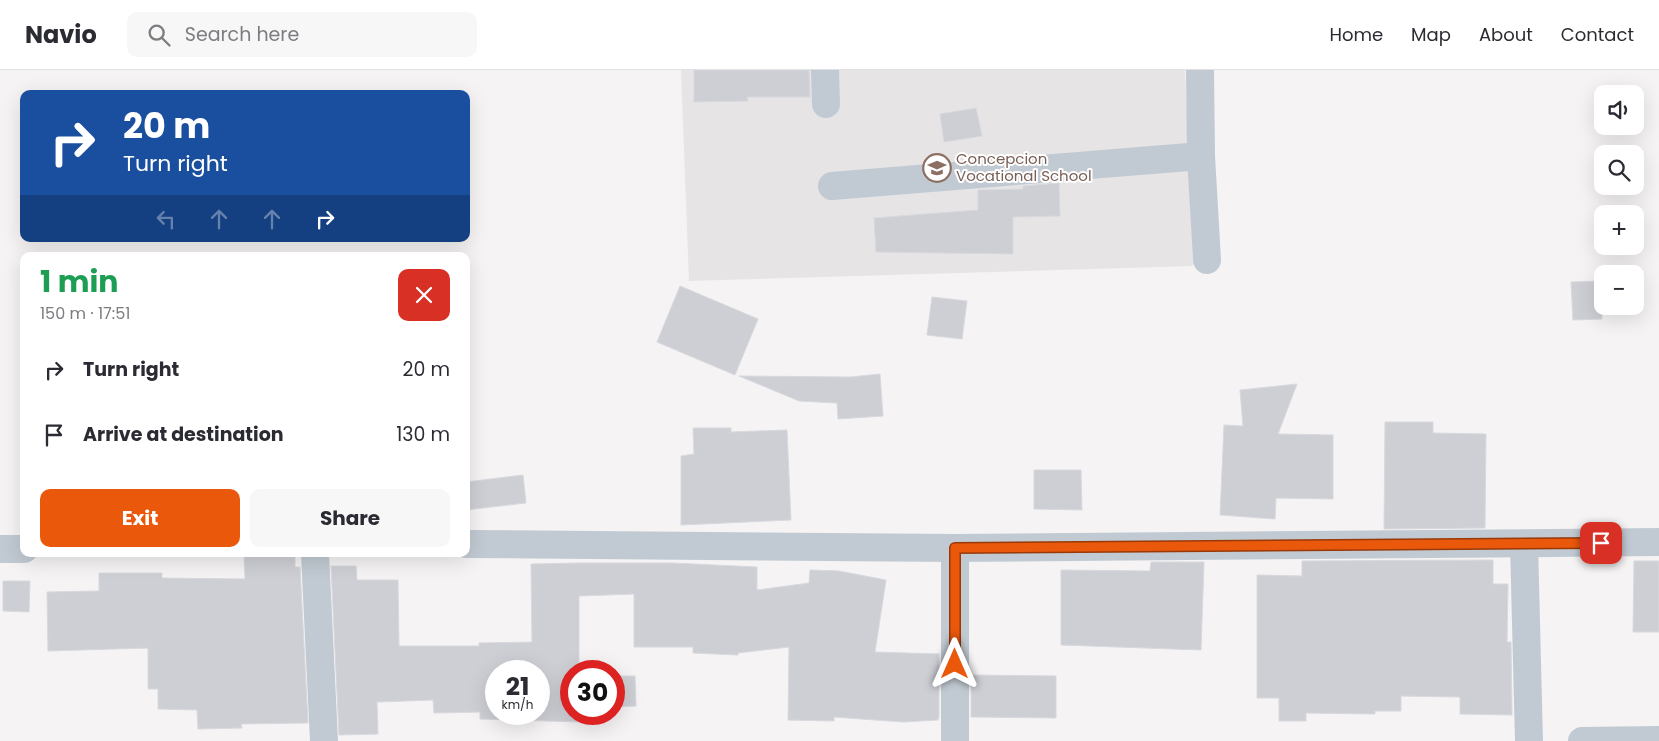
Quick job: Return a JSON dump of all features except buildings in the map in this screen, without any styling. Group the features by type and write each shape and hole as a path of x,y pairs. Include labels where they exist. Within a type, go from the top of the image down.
{"street":[{"path":"825,70 826,104"},
{"path":"1200,70 1201,156 1207,260"},
{"path":"832,186 1201,156"},
{"path":"470,544 955,548 1659,542"},
{"path":"1524,544 1529,741"},
{"path":"955,548 956,741"},
{"path":"0,550 20,549"},
{"path":"315,557 324,741"},
{"path":"1582,741 1659,740"}],"shaded area":[{"name":"Concepcion Vocational School","path":"681,70 1185,70 1193,266 689,281"}],"place":[{"name":"Concepcion Vocational School","path":"937,168"}],"route":[{"path":"955,664 955,548 1601,543"}]}
